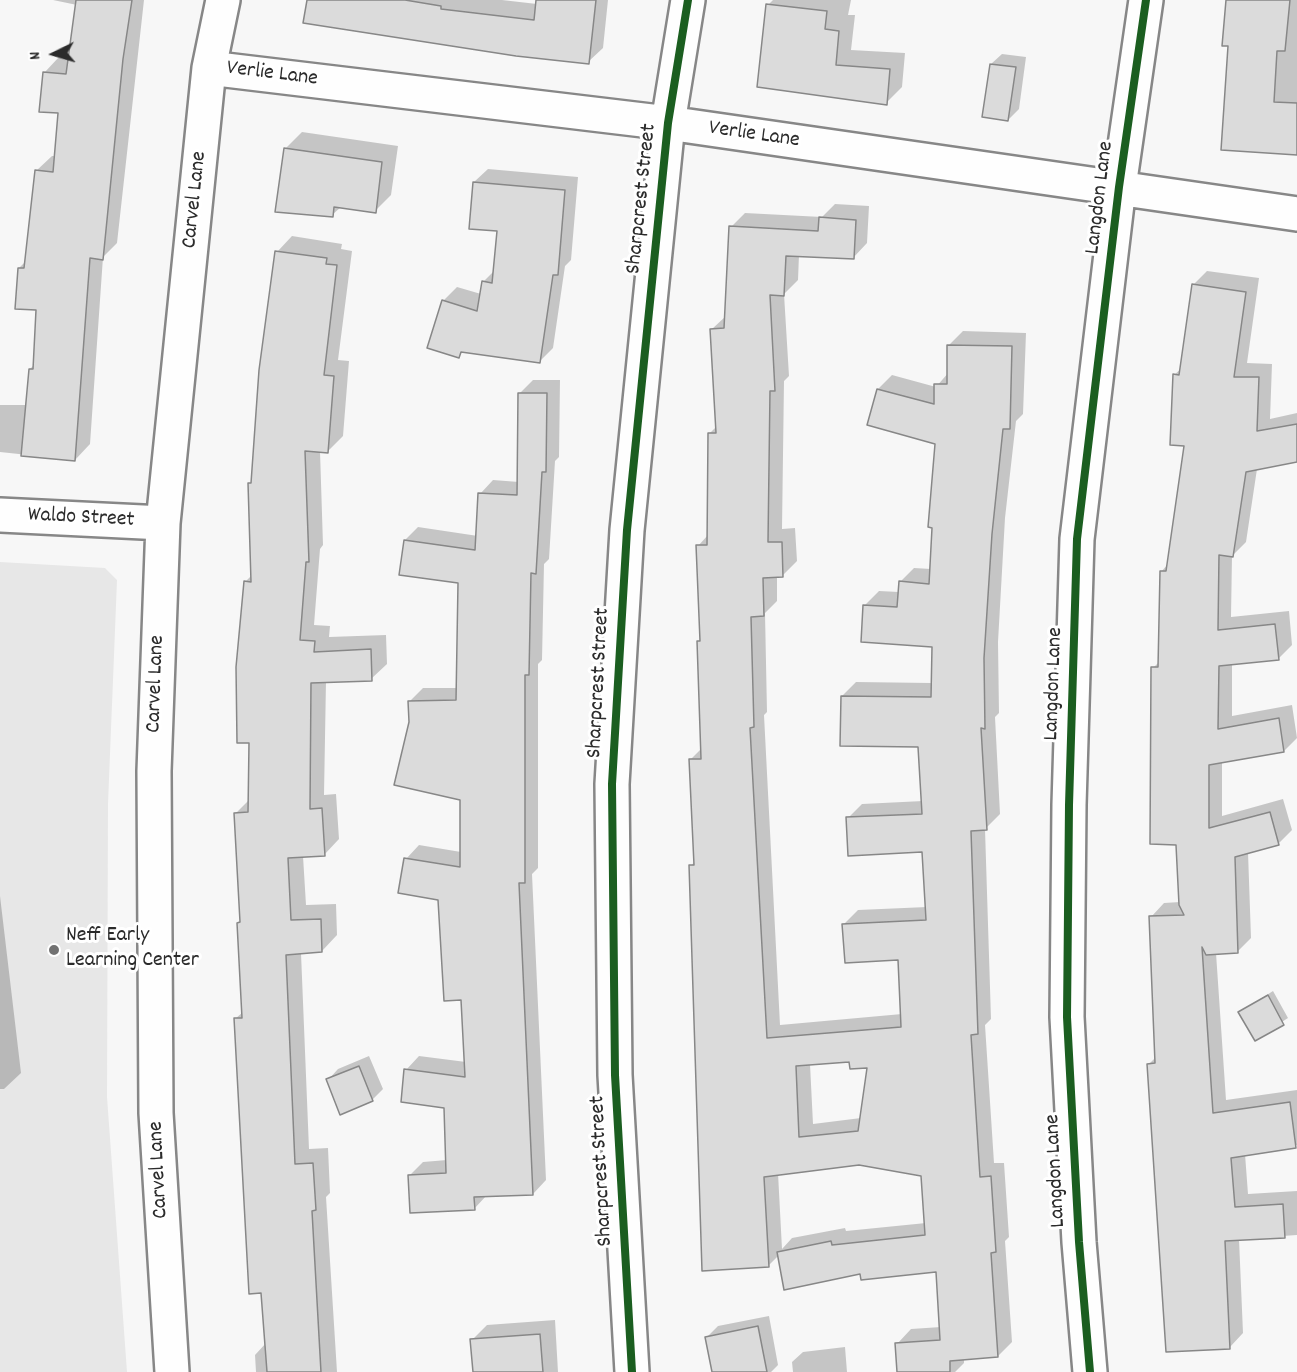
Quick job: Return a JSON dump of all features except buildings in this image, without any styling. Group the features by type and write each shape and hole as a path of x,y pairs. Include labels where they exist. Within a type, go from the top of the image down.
{"street":[{"name":"Carvel Lane","path":"172,1372 156,1113 154,771 163,523 209,68 223,0"},
{"name":"Sharpcrest Street","path":"632,1372 615,1075 612,784 627,530 668,123 688,0"},
{"name":"Langdon Lane","path":"1090,1372 1079,1242 1067,1017 1069,805 1077,539 1119,187 1146,0"},
{"name":"Verlie Lane","path":"209,68 668,123 1297,214"},
{"name":"Waldo Street","path":"0,515 163,523"}],"shaded area":[{"name":"Neff Early Learning Center","path":"0,562 105,568 117,580 108,804 107,1097 127,1372 0,1372"}],"cycle path":[{"path":"632,1372 615,1075 612,784 627,530 668,123 688,0"},
{"path":"1090,1372 1079,1242 1067,1017 1069,805 1077,539 1119,187 1146,0"}],"place":[{"name":"Neff Early Learning Center","path":"54,950"}]}
